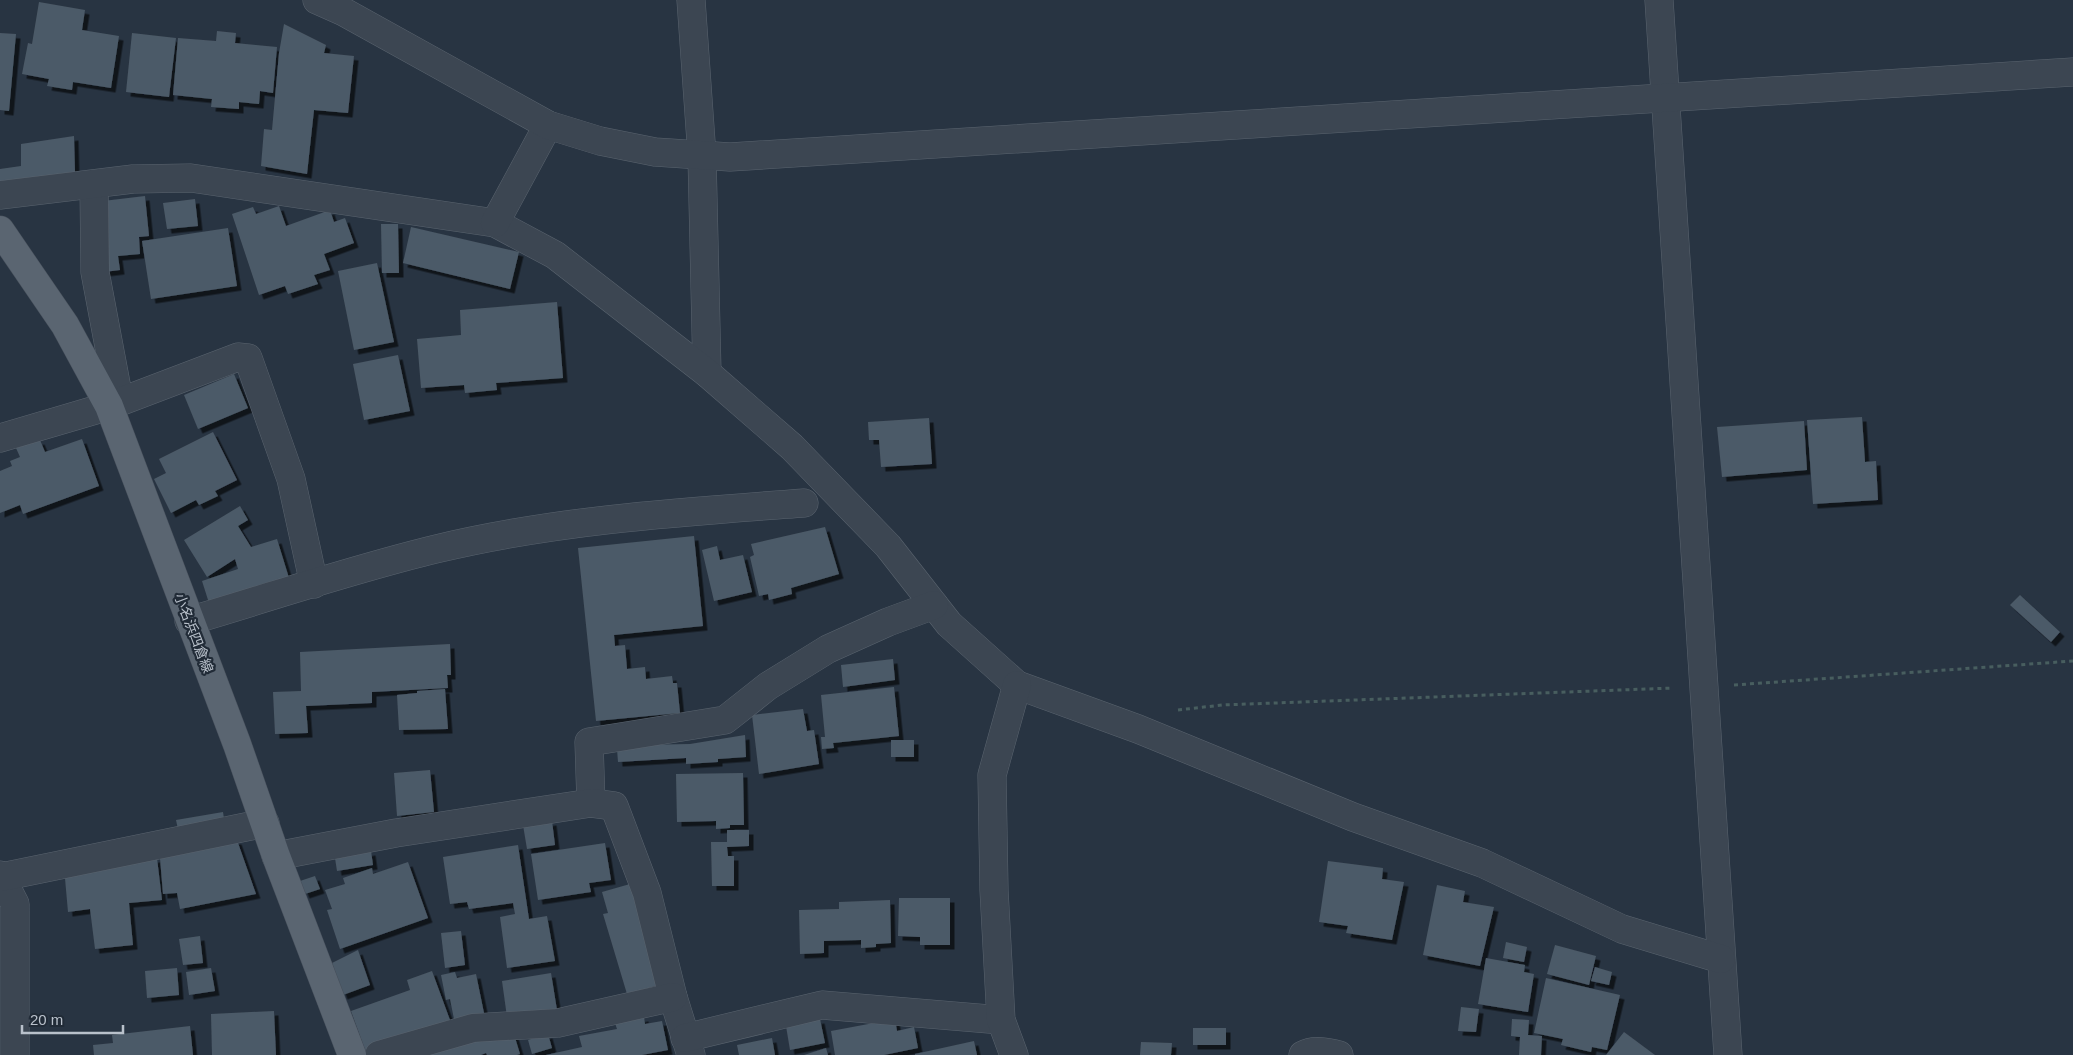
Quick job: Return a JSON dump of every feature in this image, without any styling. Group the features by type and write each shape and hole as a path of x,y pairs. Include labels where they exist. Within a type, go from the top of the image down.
{"main road":[{"name":"小名浜四倉線","path":"0,230 65,325 112,405 189,621 237,744 276,856 352,1055"}],"street":[{"path":"318,0 344,12 548,124 600,141 655,152 702,156 730,157 2073,72"},
{"path":"691,0 702,156 708,373"},
{"path":"1659,0 1728,1055"},
{"path":"495,223 548,124"},
{"path":"0,195 133,179 191,178 495,223 555,255 708,373 805,461 888,546 949,624 1017,685 1138,729 1353,817 1482,863 1622,929 1721,959"},
{"path":"94,185 95,272 117,389 112,405"},
{"path":"0,438 112,405 238,357 248,358 292,478 314,584"},
{"path":"189,621 436,549 520,532 622,518 804,503"},
{"path":"591,803 589,742 725,720 768,686 828,649 888,622 934,605"},
{"path":"1014,1055 1001,1020 994,890 992,775 1017,685"},
{"path":"276,856 396,833 591,803 614,806 647,893 673,998 688,1047 822,1005 1001,1020"},
{"path":"15,1055 15,904 0,876 264,823"},
{"path":"380,1055 473,1028 558,1023 673,998"},
{"path":"1303,1055 1325,1051 1339,1055"}],"path":[{"path":"1172,711 1222,705 1704,687 2073,661"}],"building":[{"path":"39,2 85,10 82,30 119,36 111,88 73,82 72,90 47,86 49,79 22,74 28,43 32,44"},
{"path":"284,24 326,45 324,53 354,56 348,113 314,110 307,174 261,166 264,129 272,130 279,53"},
{"path":"217,31 236,33 235,43 277,47 273,93 260,91 259,104 239,102 239,109 211,107 212,99 173,95 178,38 216,41"},
{"path":"0,33 16,34 9,111 0,110"},
{"path":"132,33 176,38 169,97 126,92"},
{"path":"74,136 75,172 0,183 0,169 21,166 21,144"},
{"path":"145,196 149,236 139,237 140,254 118,256 120,270 104,272 103,201"},
{"path":"195,199 198,226 167,229 163,203"},
{"path":"279,206 286,226 330,210 334,222 345,218 354,243 324,254 330,270 314,275 318,284 288,294 285,286 259,295 232,214 253,207 256,214"},
{"path":"381,224 398,224 399,273 382,273"},
{"path":"411,227 519,252 510,289 403,263"},
{"path":"228,228 237,286 151,299 142,241"},
{"path":"377,263 394,342 354,350 338,271"},
{"path":"557,302 563,378 496,383 497,390 465,393 464,385 421,388 417,339 461,335 460,310"},
{"path":"398,355 410,411 364,420 353,364"},
{"path":"234,374 248,408 198,429 184,395"},
{"path":"1862,417 1865,462 1876,461 1878,500 1813,504 1807,420"},
{"path":"929,418 932,464 881,467 879,440 869,440 868,422"},
{"path":"1804,421 1807,470 1722,477 1717,427"},
{"path":"213,432 237,480 215,491 218,496 199,505 196,500 171,513 154,479 166,473 159,459"},
{"path":"82,439 99,486 23,514 20,505 0,513 0,471 12,466 10,461 20,457 16,448 40,440 45,452"},
{"path":"240,506 248,520 238,526 251,547 277,539 289,578 209,603 202,581 238,569 235,559 207,577 184,540"},
{"path":"825,527 839,574 791,588 792,594 769,600 768,594 759,596 750,557 754,555 751,544"},
{"path":"694,536 703,626 614,635 615,646 625,645 627,669 645,667 646,679 672,676 673,683 677,683 680,713 596,721 578,548"},
{"path":"717,546 720,560 743,555 752,592 714,601 702,550"},
{"path":"2020,595 2060,632 2051,642 2010,605"},
{"path":"450,644 451,675 447,675 448,688 372,692 372,703 306,706 308,733 275,734 273,692 301,691 300,652"},
{"path":"893,659 895,680 843,687 841,665"},
{"path":"894,687 899,736 833,743 834,748 822,749 821,737 825,737 821,695"},
{"path":"445,689 448,729 399,730 397,695"},
{"path":"803,709 807,731 814,730 819,764 759,774 752,715"},
{"path":"745,735 746,757 718,759 718,762 686,764 686,758 618,762 617,749 637,748 637,745 690,744"},
{"path":"891,740 914,740 914,757 891,757"},
{"path":"430,770 434,812 397,816 394,773"},
{"path":"743,773 744,825 730,825 730,828 716,829 716,821 677,822 676,774"},
{"path":"223,812 225,826 179,834 176,820"},
{"path":"552,821 555,845 527,849 523,825"},
{"path":"727,830 749,830 749,846 727,847 728,856 734,856 734,886 712,886 711,842 727,842"},
{"path":"237,840 256,894 180,909 177,893 163,894 160,858 182,854 181,849"},
{"path":"605,843 611,880 589,883 591,892 538,900 531,854"},
{"path":"518,845 529,919 547,916 555,961 507,968 500,917 515,914 513,903 469,909 467,902 450,904 443,857"},
{"path":"371,851 373,865 337,871 335,858"},
{"path":"157,858 162,900 129,903 133,945 95,949 90,909 68,912 64,867"},
{"path":"1328,861 1383,868 1382,879 1404,882 1392,940 1346,933 1348,926 1319,922"},
{"path":"408,862 428,918 340,949 327,910 332,909 325,890 345,884 343,878 372,868 373,874"},
{"path":"315,876 320,889 305,894 300,881"},
{"path":"630,884 659,985 627,994 603,914 608,913 602,892"},
{"path":"1437,885 1465,891 1463,902 1494,907 1480,966 1423,955"},
{"path":"899,898 950,898 950,945 920,945 920,937 898,936"},
{"path":"890,900 891,943 861,948 861,940 824,941 824,953 800,954 799,910 839,909 839,902"},
{"path":"461,931 465,965 445,968 441,933"},
{"path":"200,936 203,963 183,965 179,939"},
{"path":"1506,942 1527,947 1524,962 1503,958"},
{"path":"1555,945 1596,956 1589,985 1547,974"},
{"path":"358,950 370,985 343,995 332,963"},
{"path":"1486,958 1525,965 1524,972 1534,974 1528,1012 1478,1004"},
{"path":"1595,967 1612,972 1609,985 1591,981"},
{"path":"177,968 179,995 147,998 145,971"},
{"path":"211,968 215,991 189,995 186,972"},
{"path":"432,971 450,1020 365,1050 351,1011 410,990 407,980"},
{"path":"455,972 457,978 476,974 484,1013 454,1019 450,999 446,1000 441,975"},
{"path":"551,973 557,1010 507,1017 502,981"},
{"path":"1546,978 1620,995 1607,1050 1592,1047 1591,1052 1561,1045 1563,1039 1534,1033"},
{"path":"1461,1007 1479,1009 1476,1032 1458,1031"},
{"path":"274,1011 276,1055 212,1055 211,1014"},
{"path":"644,1017 645,1024 662,1021 668,1050 642,1055 546,1055 582,1047 579,1036 617,1029 615,1023"},
{"path":"820,1019 825,1043 790,1050 786,1026"},
{"path":"895,1019 897,1031 914,1027 918,1048 884,1055 835,1055 831,1031"},
{"path":"1512,1019 1529,1020 1528,1035 1542,1036 1541,1055 1519,1055 1520,1037 1511,1036"},
{"path":"190,1026 193,1055 94,1055 93,1045 113,1043 112,1035"},
{"path":"1193,1028 1226,1028 1226,1045 1193,1045"},
{"path":"513,1031 520,1054 517,1055 487,1055 486,1053 481,1055 408,1055"},
{"path":"1624,1032 1655,1055 1606,1055"},
{"path":"548,1034 552,1048 532,1054 528,1040"},
{"path":"772,1038 775,1055 739,1055 737,1045"},
{"path":"974,1041 977,1055 915,1055 915,1054"},
{"path":"1141,1042 1172,1043 1171,1055 1140,1055"},
{"path":"826,1048 828,1055 804,1055"}]}
